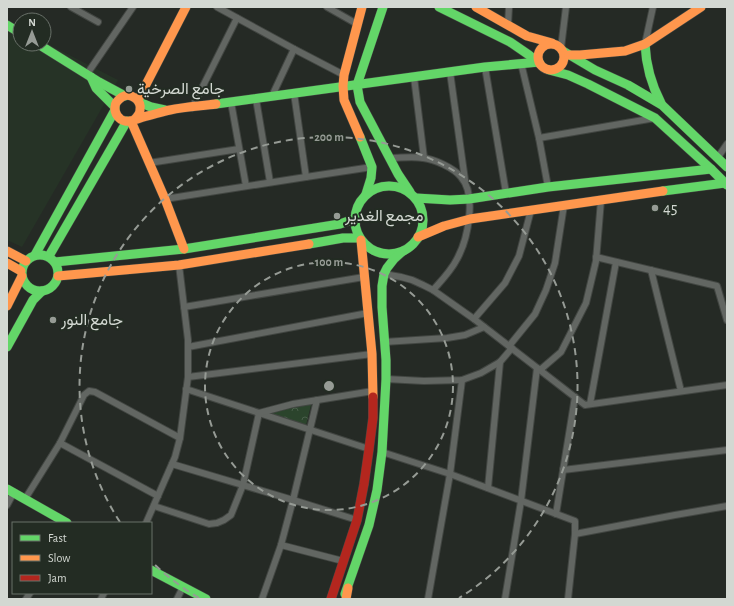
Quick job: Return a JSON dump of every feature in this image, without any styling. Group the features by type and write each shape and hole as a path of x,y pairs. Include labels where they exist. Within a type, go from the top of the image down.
{"street":[{"path":"71,7 98,22"},
{"path":"89,75 133,7"},
{"path":"52,259 131,121 138,117 141,110 139,101 186,7"},
{"path":"217,7 294,49 344,74"},
{"path":"328,7 357,24"},
{"path":"331,599 357,520 364,484 373,418 372,354 362,250 354,219 358,205 366,194 371,181 372,167 344,100 343,86 344,74 362,7"},
{"path":"58,276 179,265 343,238 360,239 370,248 382,253 396,253 409,248 414,243 421,231 423,217 422,211 398,174 360,102 357,85 383,7"},
{"path":"439,7 510,42 544,68 568,75 588,84 655,118 726,184"},
{"path":"476,7 527,36 557,45 564,52 595,70 628,85 662,105 727,167"},
{"path":"508,25 509,7"},
{"path":"549,70 559,67 563,63 566,7"},
{"path":"653,7 646,44 646,66 649,77 662,105"},
{"path":"564,52 580,55 625,51 646,44 701,7"},
{"path":"192,108 238,18"},
{"path":"539,63 539,50 542,46 552,43"},
{"path":"272,96 294,49"},
{"path":"51,52 125,96 132,96 151,107 172,110"},
{"path":"89,75 96,88 115,109 119,118 131,121 172,110 484,67 521,63 539,63"},
{"path":"521,63 539,138 548,187"},
{"path":"484,67 506,193"},
{"path":"433,290 447,275 458,258 466,239 470,219 469,199 450,72"},
{"path":"414,77 424,158"},
{"path":"294,93 306,177"},
{"path":"35,255 115,109 117,101 125,96"},
{"path":"256,99 270,182"},
{"path":"231,102 246,186"},
{"path":"539,138 655,118"},
{"path":"131,121 165,199 184,249"},
{"path":"718,157 727,144"},
{"path":"150,163 239,149"},
{"path":"390,158 424,158 448,166 461,176 466,184"},
{"path":"165,199 372,167"},
{"path":"366,194 378,187 392,186 405,190 413,196 450,200 469,199 548,187 711,170"},
{"path":"418,237 444,226 470,219 726,184"},
{"path":"505,599 521,501 539,369 562,352 586,303 596,257 601,200"},
{"path":"386,379 424,381 462,380 481,373 500,362 535,314 546,290 555,262 564,205"},
{"path":"474,320 505,283 519,256 531,210"},
{"path":"52,259 184,249 340,224 354,219"},
{"path":"7,251 26,261"},
{"path":"345,599 369,525 377,490 382,452 386,379 382,307 382,286 384,274 394,258 403,251"},
{"path":"7,263 22,273 27,286 37,291 42,291 53,286 58,276 58,266 52,259 44,254 30,257 26,261 22,273 7,306"},
{"path":"596,257 717,286 727,320"},
{"path":"590,404 616,262"},
{"path":"146,522 175,457 180,438 188,376 188,347 179,265"},
{"path":"651,270 681,391"},
{"path":"384,274 412,280 433,290 484,327 585,405 727,384"},
{"path":"184,308 364,277"},
{"path":"7,347 33,300 42,291"},
{"path":"188,347 368,313"},
{"path":"384,342 447,338 465,335 484,327"},
{"path":"188,376 372,354"},
{"path":"488,488 500,362"},
{"path":"428,599 450,474 462,380"},
{"path":"186,390 369,449"},
{"path":"25,499 60,443 84,395 89,391 95,392 180,438"},
{"path":"259,414 293,404 373,391"},
{"path":"556,514 575,397"},
{"path":"262,599 281,545 294,500 316,400"},
{"path":"154,506 209,524 218,523 231,515 243,485 259,414"},
{"path":"60,443 158,496"},
{"path":"563,470 727,450"},
{"path":"382,452 450,474 575,521 568,599"},
{"path":"172,464 357,520"},
{"path":"7,505 10,491 65,522"},
{"path":"575,534 727,506"},
{"path":"281,545 343,561"},
{"path":"152,571 206,599"},
{"path":"177,599 183,587"}],"shaded area":[{"path":"7,23 12,26 12,52 52,52 52,46 118,80 22,247 7,240"}],"green space":[{"path":"305,404 311,405 306,425 269,414 270,412"}],"traffic: fast":[{"path":"383,7 357,85 360,102 398,174 410,192"},
{"path":"439,7 510,42 540,64"},
{"path":"7,25 12,28"},
{"path":"645,44 650,75 654,89 661,103"},
{"path":"563,51 595,70 628,85 662,105 727,167"},
{"path":"51,52 99,82 125,96"},
{"path":"216,104 485,67 539,62"},
{"path":"549,70 568,75 588,84 655,118 727,185"},
{"path":"91,77 96,88 115,107"},
{"path":"139,102 151,107 165,110"},
{"path":"35,255 115,110"},
{"path":"49,256 127,121"},
{"path":"360,137 372,167 371,178 366,194"},
{"path":"416,198 450,200 469,199 548,187 711,169"},
{"path":"663,191 725,183"},
{"path":"389,186 402,189 413,196 420,207 423,220 420,233 413,244 402,251 389,254 376,251 365,244 358,233 355,220 358,207 365,196 376,189 389,186"},
{"path":"55,262 184,249 340,224 354,219"},
{"path":"309,244 343,238 360,238"},
{"path":"345,594 369,525 377,490 382,452 386,379 382,307 382,286 384,274 394,259 403,251"},
{"path":"44,255 53,260 57,266 58,273 57,280 53,286 44,291 36,291 27,286 23,280 22,269 27,260 33,256 44,255"},
{"path":"7,347 33,300 42,291"},
{"path":"7,489 65,522"},
{"path":"152,571 206,599"}],"traffic: slow":[{"path":"138,100 186,7"},
{"path":"360,137 344,100 343,86 344,75 362,7"},
{"path":"476,7 527,36 552,43"},
{"path":"569,55 625,51 645,44 701,7"},
{"path":"551,44 560,48 564,57 560,66 551,70 542,66 538,57 542,48 551,44"},
{"path":"134,120 139,113 139,103 132,96 122,97 116,104 115,112 117,116 127,121 134,120 170,110 216,104"},
{"path":"131,121 165,199 184,249"},
{"path":"418,237 444,226 470,219 663,191"},
{"path":"361,240 372,354 373,397"},
{"path":"58,276 179,265 309,244"},
{"path":"7,251 26,261"},
{"path":"7,263 21,271"},
{"path":"7,306 22,276"},
{"path":"346,599 348,588"}],"traffic: jam":[{"path":"331,599 357,520 369,449 373,418 373,397"}],"place":[{"name":"جامع الصرخية","path":"129,89"},
{"name":"45","path":"655,208"},
{"name":"مجمع الغدير","path":"337,216"},
{"name":"جامع النور","path":"53,320"}]}
